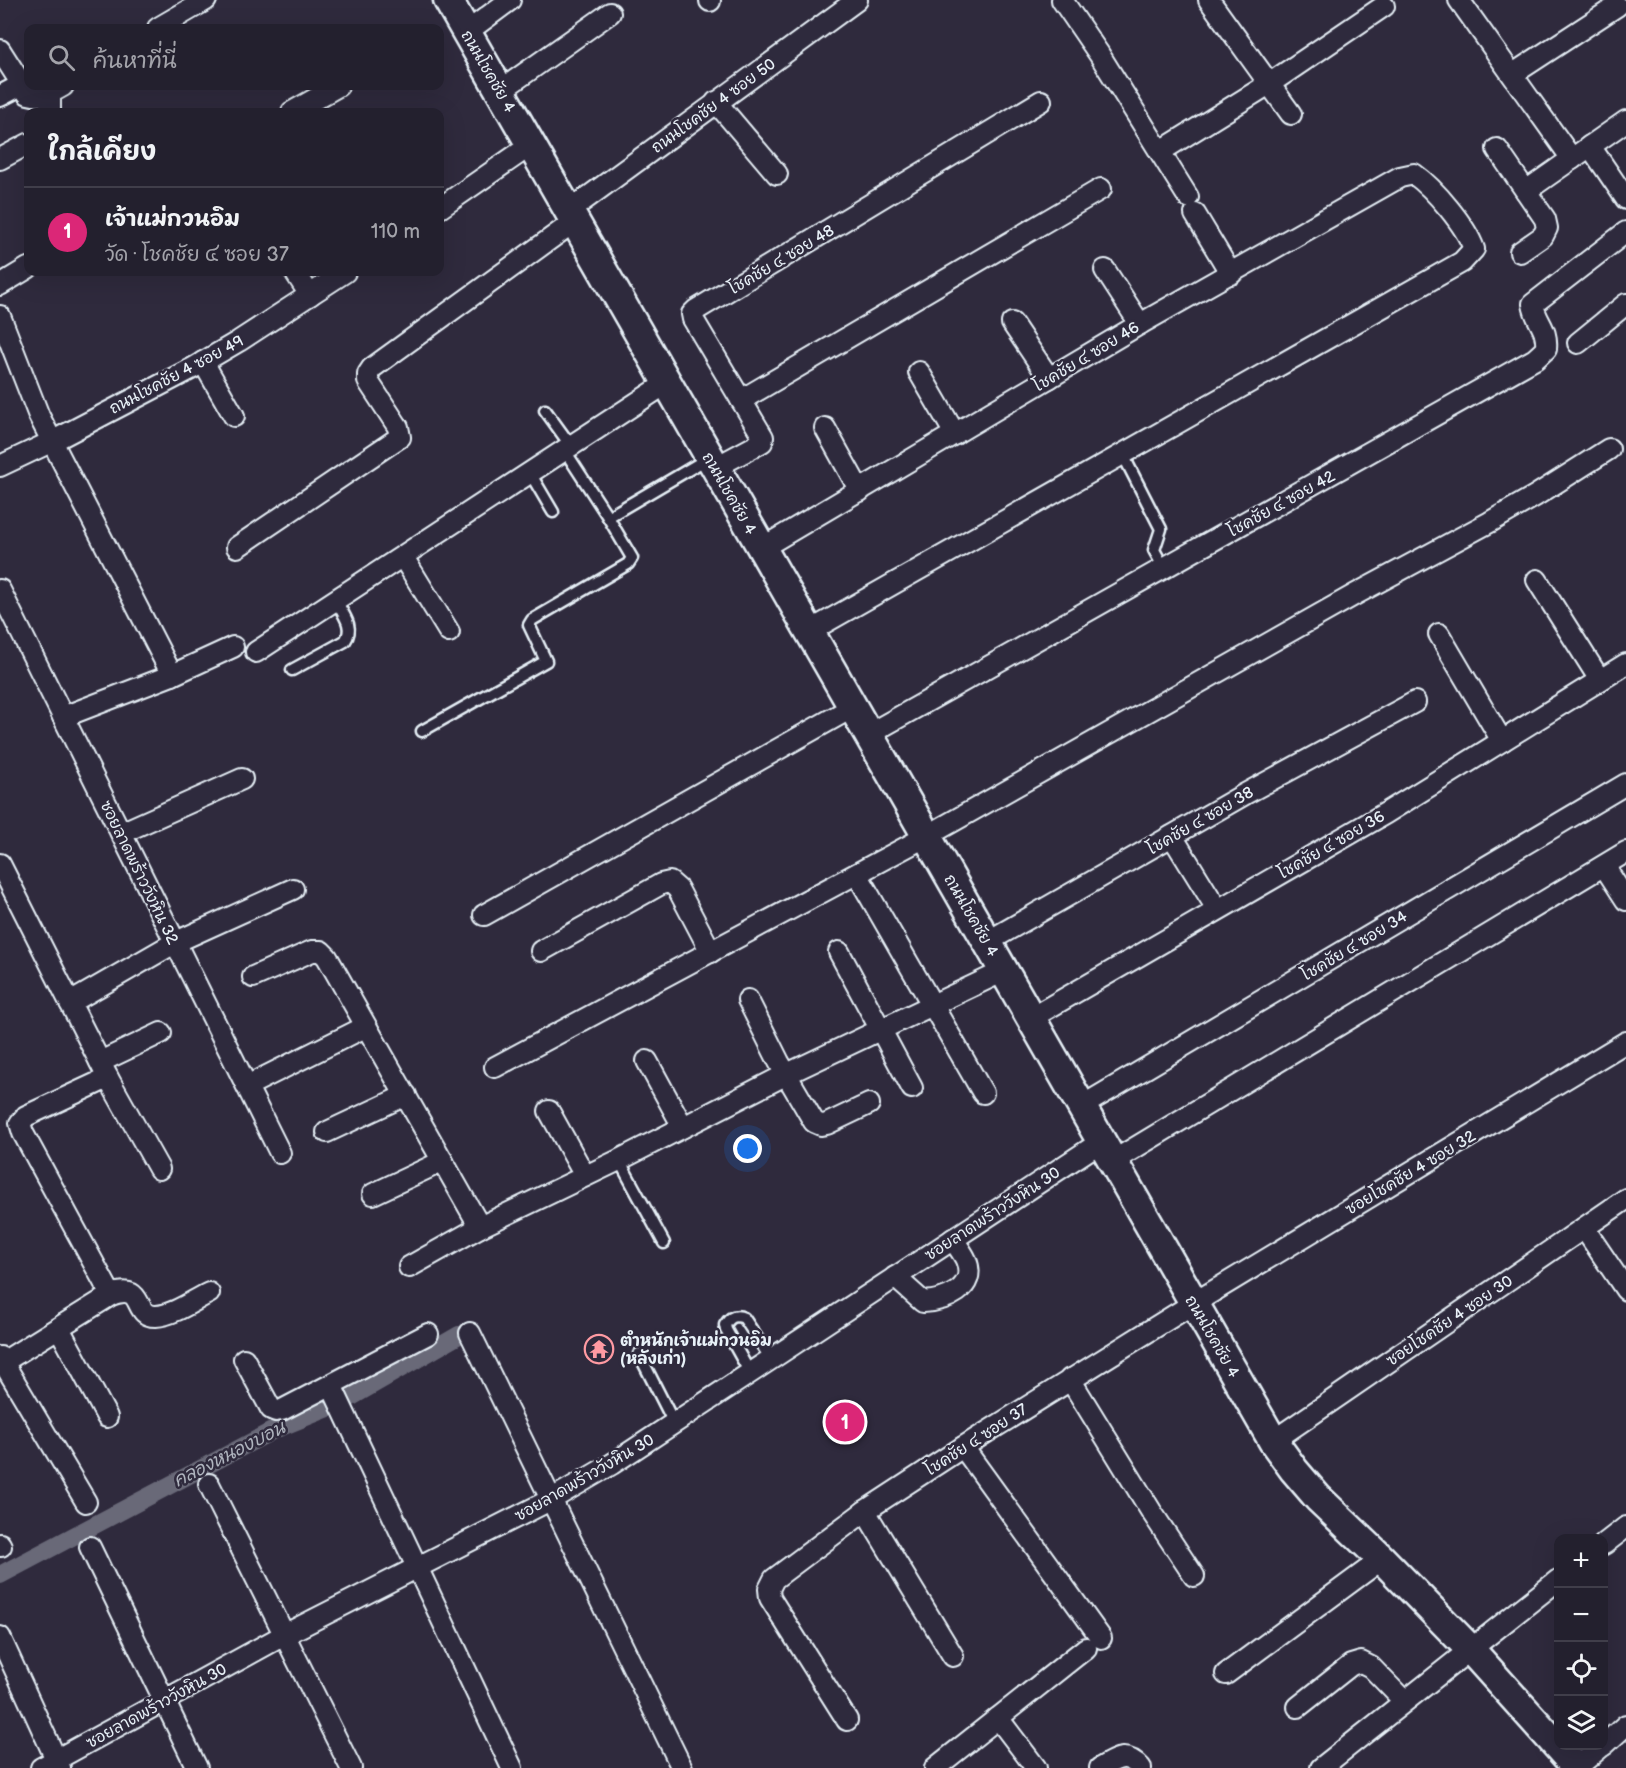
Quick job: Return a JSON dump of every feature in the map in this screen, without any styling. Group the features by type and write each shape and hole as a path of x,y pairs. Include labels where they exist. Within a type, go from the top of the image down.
{"street":[{"path":"165,24 206,0"},
{"name":"ถนนโชคชัย 4","path":"449,0 1273,1441 1318,1498 1382,1559 1470,1649 1577,1768"},
{"path":"467,32 510,0"},
{"name":"ถนนโชคชัย 4 ซอย 50","path":"237,547 400,437 398,427 368,381 368,374 372,368 572,216 716,102 856,0"},
{"path":"1062,0 1161,151 1231,274"},
{"path":"1461,1 1572,159"},
{"path":"1216,2 1291,114"},
{"path":"1161,151 1269,84 1384,6"},
{"path":"1513,75 1617,6"},
{"path":"500,91 610,13"},
{"path":"0,50 24,89"},
{"path":"0,96 21,85"},
{"path":"25,90 28,94 38,97 54,97"},
{"path":"299,108 331,90"},
{"name":"โชคชัย ๔ ซอย 48","path":"713,462 762,442 764,437 692,314 1041,101"},
{"path":"716,102 777,174"},
{"path":"1526,191 1626,121"},
{"path":"0,159 24,146"},
{"path":"444,205 531,146"},
{"path":"1590,146 1626,199"},
{"path":"1497,149 1545,219 1547,228 1543,236 1520,252"},
{"name":"โชคชัย ๔ ซอย 46","path":"762,548 1140,324 1400,177 1414,174 1425,182 1469,234 1474,249 1462,262 1122,453"},
{"path":"741,400 1101,189"},
{"name":"โชคชัย ๔ ซอย 42","path":"869,734 1535,359 1546,349 1547,339 1544,328 1534,313 1533,304 1626,232"},
{"path":"0,285 24,270"},
{"path":"1105,270 1140,324"},
{"path":"298,276 310,295"},
{"name":"ถนนโชคชัย 4 ซอย 49","path":"0,466 53,441 203,362 339,276"},
{"path":"1578,343 1626,304"},
{"path":"0,316 39,417 172,675"},
{"path":"1011,323 1049,378"},
{"path":"203,362 234,416"},
{"path":"919,372 955,434"},
{"path":"256,652 530,473 570,451 667,383"},
{"path":"825,428 860,491"},
{"path":"495,1067 927,836 1499,516 1609,449"},
{"path":"810,632 1122,453"},
{"path":"403,557 449,632"},
{"path":"1537,580 1600,680"},
{"name":"ซอยลาดพร้าววังหิน 32","path":"0,590 280,1153"},
{"path":"1438,634 1502,741"},
{"path":"63,717 172,675 232,647"},
{"name":"โชคชัย ๔ ซอย 36","path":"1031,1018 1386,813 1626,664"},
{"name":"โชคชัย ๔ ซอย 38","path":"987,942 1245,794 1415,702"},
{"path":"484,915 853,707"},
{"path":"121,833 242,779"},
{"name":"โชคชัย ๔ ซอย 34","path":"1082,1106 1626,784"},
{"path":"1172,836 1217,909"},
{"name":"ซอยลาดพร้าววังหิน 30","path":"52,1765 284,1635 552,1499 612,1464 953,1239 1604,867 1626,852"},
{"path":"0,864 104,1070 159,1169"},
{"path":"1604,867 1626,900"},
{"path":"857,874 983,1093"},
{"path":"541,951 661,884 670,882 678,889 711,952"},
{"path":"70,1003 176,942 293,889"},
{"path":"253,977 312,951 321,951 327,957 480,1227"},
{"path":"838,952 912,1088"},
{"path":"409,1267 480,1227 619,1160 787,1074 1004,971"},
{"path":"748,1000 814,1122 821,1125 869,1104"},
{"path":"247,1086 365,1027"},
{"path":"111,1295 23,1133 20,1123 26,1116 161,1033"},
{"name":"ซอยโชคชัย 4 ซอย 32","path":"1194,1303 1626,1042"},
{"path":"647,1060 683,1127"},
{"path":"327,1132 406,1095"},
{"path":"549,1111 585,1176"},
{"path":"373,1194 443,1161"},
{"name":"ซอยโชคชัย 4 ซอย 30","path":"1273,1441 1626,1199"},
{"path":"1584,1228 1626,1290"},
{"path":"895,1277 922,1302 949,1298 964,1285 969,1272 966,1261 953,1239"},
{"path":"86,1502 1,1361 111,1295 127,1290 132,1293 146,1313 155,1316 168,1313 209,1293"},
{"name":"โชคชัย ๔ ซอย 37","path":"847,1720 770,1598 769,1589 774,1579 865,1511 1070,1379 1194,1303"},
{"path":"59,1328 106,1417"},
{"path":"470,1333 682,1768"},
{"path":"244,1359 271,1409 276,1411 337,1398 428,1334"},
{"path":"1070,1379 1194,1576"},
{"path":"337,1398 512,1768"},
{"path":"935,1768 1094,1643 963,1447"},
{"path":"209,1484 351,1768"},
{"path":"865,1511 953,1656"},
{"path":"1608,1541 1626,1527"},
{"path":"90,1548 197,1768"},
{"path":"1226,1674 1382,1559"},
{"path":"1321,1768 1554,1583"},
{"path":"0,1637 52,1765"},
{"path":"1298,1707 1351,1665 1361,1662 1371,1666 1404,1701"},
{"path":"998,1718 1036,1768"},
{"path":"1608,1741 1626,1725"},
{"path":"1577,1768 1597,1750"},
{"path":"1100,1768 1118,1758 1129,1759 1141,1768"}],"lane":[{"path":"422,731 546,662 529,625 532,620 628,564 632,558 545,410"},
{"path":"1122,453 1161,529 1154,550 1164,568"},
{"path":"608,517 713,462"},
{"path":"530,473 553,512"},
{"path":"292,670 345,641 349,636 350,625 336,601"},
{"path":"619,1160 663,1243"},
{"path":"750,1373 726,1330 725,1325 733,1317 738,1315 744,1318 771,1359"},
{"path":"639,1354 674,1423"}],"waterway":[{"name":"คลองหนองบอน","path":"0,1575 274,1430 341,1403 459,1335"}],"place":[{"name":"ตำหนักเจ้าแม่กวนอิม (หลังเก่า)","path":"599,1349"},
{"name":"เจ้าแม่กวนอิม","path":"845,1422"}]}
